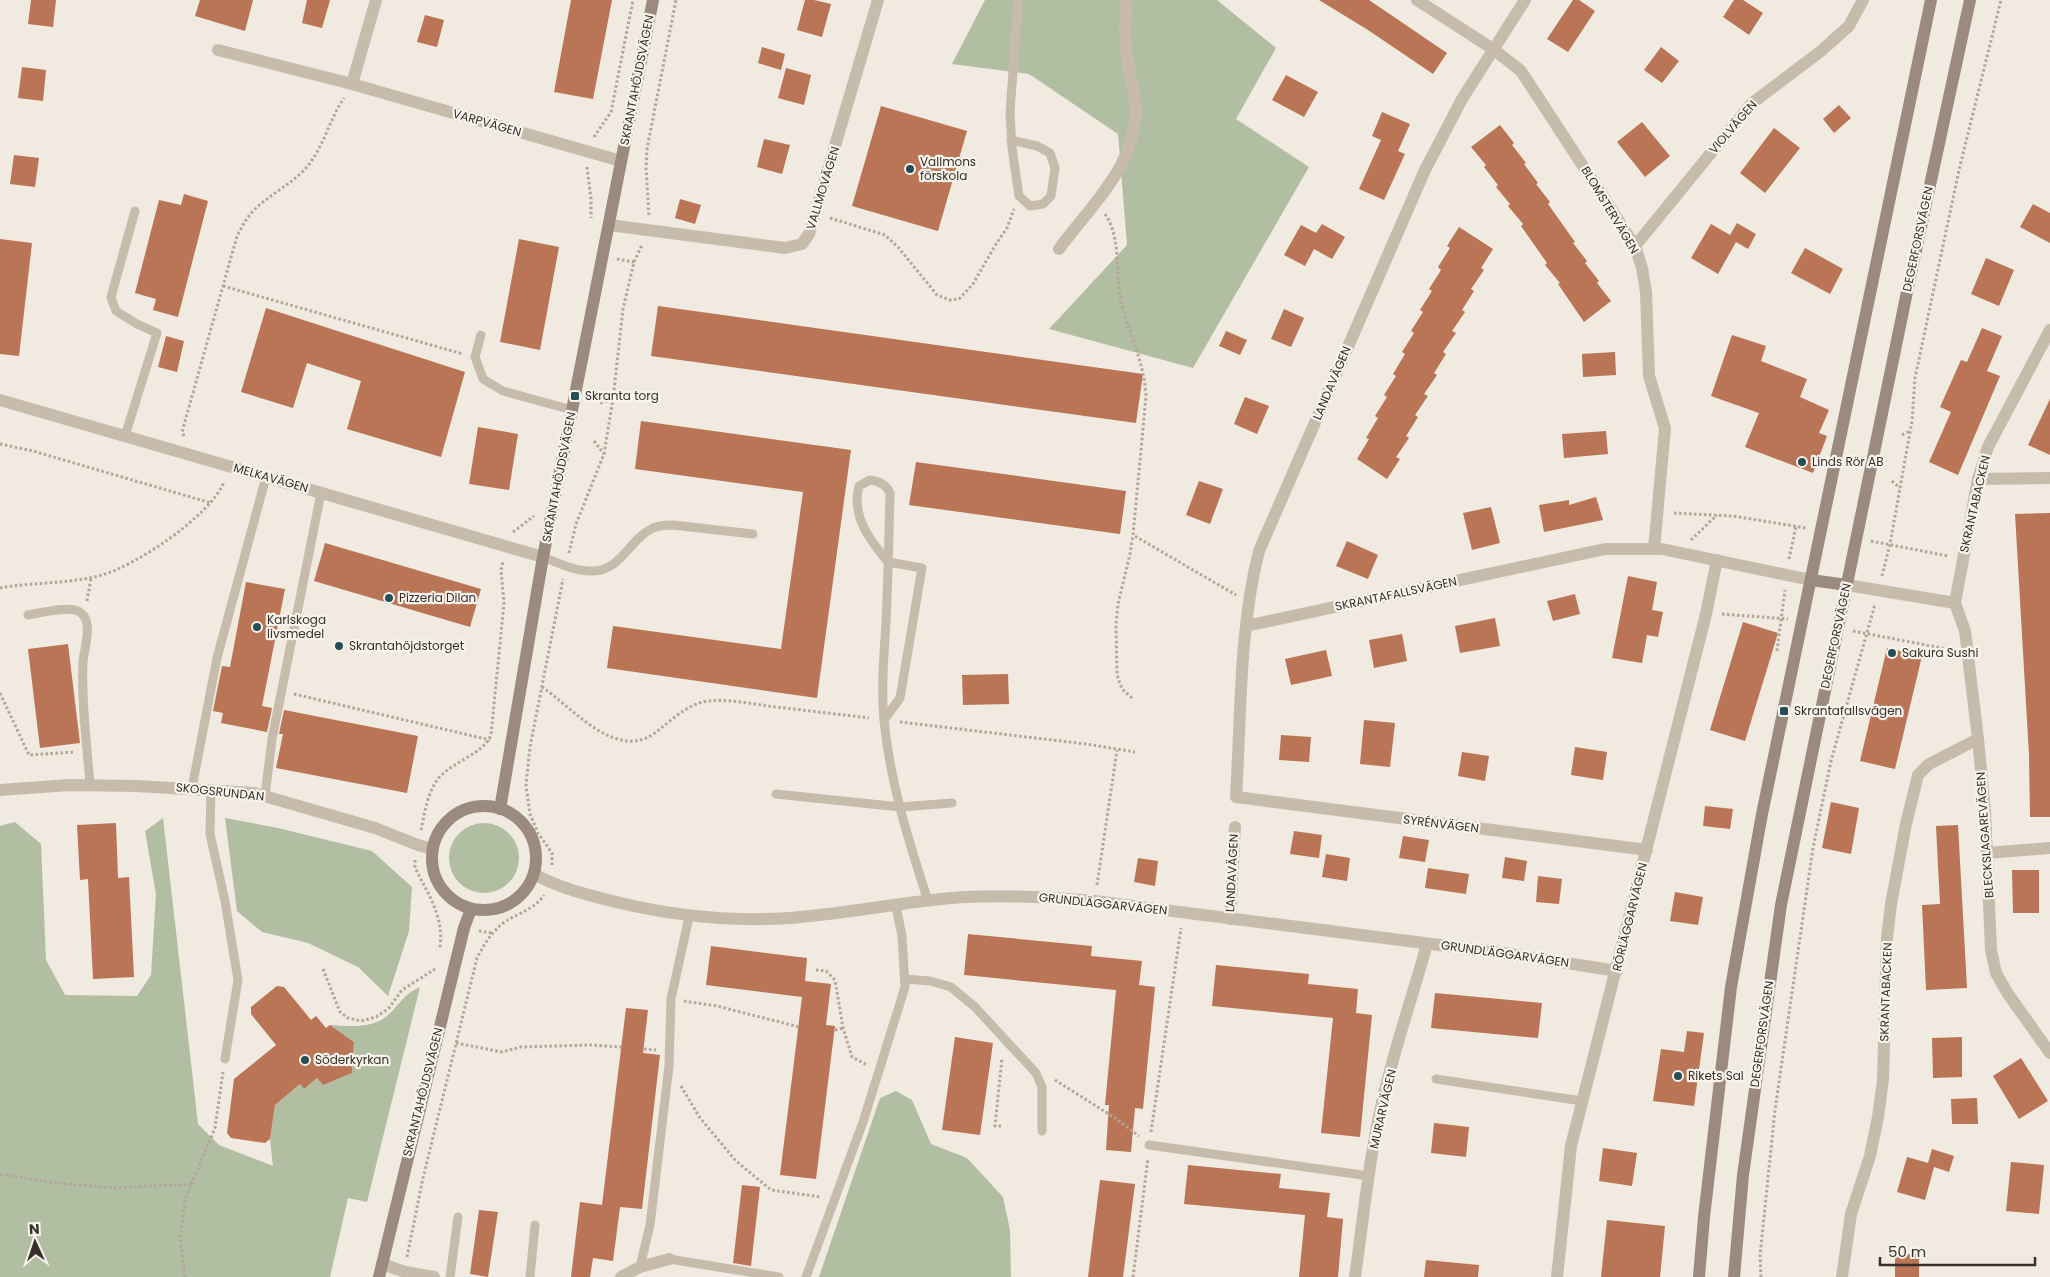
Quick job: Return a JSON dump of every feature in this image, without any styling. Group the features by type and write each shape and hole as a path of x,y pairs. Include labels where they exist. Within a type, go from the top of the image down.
{"main road":[{"name":"SKRANTAHÖJDSVÄGEN","path":"500,809 543,557 653,0"},
{"path":"1699,1277 1704,1217 1732,987 1762,814 1931,0"},
{"name":"DEGERFORSVÄGEN","path":"1734,1277 1744,1165 1780,905 1970,0"},
{"path":"1812,580 1847,585"},
{"path":"478,807 500,809 520,820 533,839 536,850 534,874 529,886 510,904 497,909 471,909 454,900 440,886 432,862 433,849 442,829 457,814 478,807"},
{"name":"SKRANTAHÖJDSVÄGEN","path":"379,1277 464,928 471,909"}],"street":[{"path":"352,84 376,0"},
{"name":"VALLMOVÄGEN","path":"609,225 785,248 802,244 809,234 878,0"},
{"path":"1059,249 1112,182 1130,149 1133,138 1135,104 1124,25 1127,0"},
{"name":"BLOMSTERVÄGEN","path":"1417,0 1494,49 1521,70 1635,246 1642,268 1646,292 1649,376 1665,428 1654,549"},
{"name":"LANDAVÄGEN","path":"1236,797 1246,626 1251,582 1260,550 1425,170 1462,99 1526,0"},
{"name":"VIOLVÄGEN","path":"1635,246 1751,104 1821,51 1849,26 1863,0"},
{"name":"VARPVÄGEN","path":"218,50 352,84 621,161"},
{"name":"SKRANTABACKEN","path":"1955,603 1978,479 1988,447 2050,330"},
{"name":"MELKAVÄGEN","path":"0,400 543,557"},
{"path":"1978,479 2050,478"},
{"name":"SKRANTAFALLSVÄGEN","path":"1246,626 1605,549 1654,549 1678,552 1812,580"},
{"name":"RÖRLÄGGARVÄGEN","path":"1557,1277 1571,1146 1706,614 1717,560"},
{"path":"1847,585 1955,603"},
{"name":"BLECKSLAGAREVÄGEN","path":"1955,603 1965,631 1978,739 1985,811 1991,950 1996,973 2050,1053"},
{"name":"SKRANTABACKEN","path":"1842,1277 1851,1214 1870,1156 1878,1117 1883,1080 1887,948 1891,904 1906,824 1918,775 1929,764 1978,739"},
{"name":"SKOGSRUNDAN","path":"0,790 90,785 192,788 254,793 375,828 433,849"},
{"name":"SYRÉNVÄGEN","path":"1236,797 1647,850"},
{"name":"LANDAVÄGEN","path":"1230,919 1235,827"},
{"path":"1987,853 2050,848"},
{"name":"GRUNDLÄGGARVÄGEN","path":"534,874 548,882 589,896 647,910 689,916 743,919 788,918 928,901 990,896 1036,897 1094,901 1617,970"},
{"name":"MURARVÄGEN","path":"1355,1277 1368,1176 1386,1086 1427,944"},
{"path":"621,1277 640,1267 669,1259"},
{"path":"382,1264 405,1272 434,1277"}],"lane":[{"path":"1011,140 1037,146 1050,153 1055,168 1051,196 1043,204 1030,206 1019,196 1011,140 1010,112 1018,0"},
{"path":"125,436 157,333 116,311 111,297 134,211"},
{"path":"481,335 475,357 483,379 503,391 572,410"},
{"path":"192,788 217,658 266,477"},
{"path":"884,720 900,698 922,568 888,562 864,530 856,497 859,486 870,480 883,483 890,492 888,562 883,687 884,720 890,766 928,901"},
{"path":"265,796 272,739 322,493"},
{"path":"543,557 566,566 591,571 609,568 652,528 672,525 753,534"},
{"path":"28,615 70,609 78,611 84,616 87,634 82,674 90,785"},
{"path":"212,790 210,834 226,901 238,980 226,1059"},
{"path":"776,794 900,807 952,803"},
{"path":"806,1277 906,987 902,936 896,906"},
{"path":"640,1267 650,1225 669,1066 671,999 689,916"},
{"path":"905,979 930,981 951,987 975,1006 1036,1073 1042,1087 1042,1131"},
{"path":"1436,1080 1582,1102"},
{"path":"1149,1144 1368,1176"},
{"path":"450,1277 458,1217"},
{"path":"530,1277 535,1225"},
{"path":"669,1259 779,1277"}],"path":[{"path":"591,224 591,199 586,161 595,135 604,125 611,112 633,0"},
{"path":"405,1272 419,1196 475,965 485,942 492,933 541,900 548,882 553,860 552,853 538,833 530,814 526,795 528,763 566,566 576,524 604,454 613,399 623,309 634,262 643,243 646,230 649,210 646,168 647,148 676,0"},
{"path":"1761,1277 1760,1256 1775,1110 1813,848 1830,761 1868,633 1890,544 1910,430 1915,378 1959,170 2001,0"},
{"path":"182,432 237,236 242,225 255,209 288,185 309,165 327,134 341,101 352,84"},
{"path":"815,214 885,235 898,247 937,295 950,300 958,299 973,284 1007,228 1019,196"},
{"path":"1096,202 1109,220 1114,233 1123,307 1145,376 1146,396 1133,535 1118,604 1116,625 1117,675 1122,689 1132,698"},
{"path":"223,286 475,357"},
{"path":"600,403 613,399"},
{"path":"1902,435 1910,430"},
{"path":"594,441 604,454"},
{"path":"0,444 211,503"},
{"path":"0,588 91,578 114,570 138,558 188,526 211,503 223,485 231,467"},
{"path":"1892,481 1900,488"},
{"path":"439,955 441,924 416,868 414,859 429,793 437,780 451,767 489,740 492,728 504,603 501,570 512,533 527,523 534,515 536,508"},
{"path":"1658,513 1717,514 1796,526"},
{"path":"1678,552 1717,514"},
{"path":"1133,535 1249,603"},
{"path":"1890,544 1963,560"},
{"path":"84,616 91,578"},
{"path":"1706,614 1782,618 1775,660"},
{"path":"1868,633 1967,653"},
{"path":"542,687 593,728 612,738 624,740 634,740 654,734 676,715 706,702 734,702 1135,752"},
{"path":"282,691 489,740"},
{"path":"0,693 28,755 88,751"},
{"path":"1094,901 1117,750"},
{"path":"1133,1277 1149,1144 1183,913"},
{"path":"433,978 437,962"},
{"path":"323,969 340,1012 348,1018 361,1021 376,1017 388,1008 402,990 435,968"},
{"path":"816,970 826,971 836,980 843,1028 852,1057 878,1072"},
{"path":"671,999 718,1006 799,1027"},
{"path":"835,1030 843,1028"},
{"path":"1001,1126 995,1126 1004,1038"},
{"path":"456,1043 502,1052 521,1047 591,1045 621,1047"},
{"path":"185,1277 180,1238 186,1197 215,1128 226,1059"},
{"path":"669,1066 700,1118 736,1161 771,1190 834,1199"},
{"path":"1036,1073 1060,1082 1115,1118 1149,1144"},
{"path":"0,1174 56,1183 114,1188 192,1184"}],"green space":[{"path":"985,0 1217,0 1276,48 1236,119 1309,167 1193,368 1049,329 1127,245 1118,134 1029,74 952,64"},
{"path":"163,818 198,1124 219,1145 273,1166 270,1139 275,1105 300,1084 304,1089 317,1078 323,1085 352,1073 354,1042 330,1025 360,1026 374,1023 387,1016 405,997 420,987 367,1202 348,1198 330,1277 0,1277 0,826 15,822 41,844 46,960 65,995 137,996 151,975 156,894 145,831"},
{"path":"225,818 278,828 372,851 412,887 409,931 388,996 358,967 308,943 262,932 237,911"},
{"path":"484,823 497,826 509,833 516,845 519,858 516,871 509,883 497,890 484,893 471,890 459,883 452,871 449,858 452,845 459,833 471,826"},
{"path":"896,1091 912,1100 931,1144 967,1158 1003,1197 1010,1230 1011,1277 819,1277 880,1098"}],"building":[{"path":"31,0 56,0 53,27 28,24"},
{"path":"200,0 253,0 245,31 195,16"},
{"path":"307,0 330,0 322,28 302,23"},
{"path":"571,0 612,0 593,99 554,92"},
{"path":"805,0 831,4 822,37 797,30"},
{"path":"1319,0 1369,0 1447,53 1433,74 1368,30"},
{"path":"1573,0 1579,0 1595,11 1568,52 1547,39"},
{"path":"1734,0 1743,0 1763,13 1749,35 1723,17"},
{"path":"425,15 444,20 437,47 417,42"},
{"path":"762,47 785,54 781,70 758,63"},
{"path":"1661,47 1679,61 1662,83 1644,70"},
{"path":"22,67 46,70 43,101 18,98"},
{"path":"786,68 811,75 804,105 778,98"},
{"path":"1286,75 1318,92 1304,117 1272,100"},
{"path":"1839,105 1851,118 1834,133 1823,119"},
{"name":"Vallmons förskola","path":"881,106 967,131 938,231 852,206"},
{"path":"1382,112 1410,124 1398,151 1405,154 1384,200 1359,189 1381,140 1372,136"},
{"path":"1642,122 1670,156 1645,177 1617,142"},
{"path":"1500,125 1514,143 1512,145 1526,163 1524,164 1538,183 1536,184 1550,202 1548,204 1587,261 1585,263 1599,281 1597,283 1611,301 1584,322 1558,284 1560,283 1545,265 1547,263 1521,226 1523,224 1508,206 1510,204 1496,187 1498,185 1484,167 1486,165 1471,147"},
{"path":"1774,128 1800,148 1765,193 1740,173"},
{"path":"764,139 790,145 782,174 757,167"},
{"path":"14,155 39,158 35,187 10,184"},
{"path":"184,194 208,201 178,317 153,310 156,299 135,293 159,200 181,205"},
{"path":"680,199 701,205 695,224 675,218"},
{"path":"2033,204 2050,213 2050,243 2020,227"},
{"path":"1737,223 1756,234 1748,249 1736,242 1718,274 1691,258 1711,224 1730,235"},
{"path":"1322,224 1345,237 1332,259 1314,249 1305,266 1284,255 1301,225 1316,233"},
{"path":"1459,227 1493,249 1481,268 1484,270 1471,289 1474,291 1462,310 1465,312 1452,331 1456,333 1443,352 1446,354 1434,373 1437,375 1424,394 1428,396 1415,415 1418,417 1406,436 1409,438 1396,457 1400,459 1387,479 1357,459 1369,439 1366,438 1378,418 1375,416 1387,397 1384,395 1396,376 1393,374 1405,354 1402,352 1414,333 1411,331 1423,312 1420,310 1432,291 1429,289 1441,270 1438,267 1450,248 1447,246"},
{"path":"0,239 32,243 19,356 0,354"},
{"path":"519,239 559,247 540,350 500,342"},
{"path":"1805,248 1843,269 1830,294 1791,273"},
{"path":"1986,258 2014,270 1999,306 1971,294"},
{"path":"658,306 1143,374 1136,423 651,356"},
{"path":"266,308 465,372 441,457 347,429 361,381 307,363 293,408 241,392"},
{"path":"1284,309 1304,318 1291,347 1271,339"},
{"path":"1982,328 2002,336 1987,371 2000,376 1958,475 1929,462 1951,412 1940,407 1961,360 1967,362"},
{"path":"1226,331 1247,340 1240,355 1219,346"},
{"path":"1732,335 1766,346 1761,361 1807,379 1800,397 1829,410 1819,433 1827,436 1813,473 1745,447 1759,413 1711,396"},
{"path":"166,336 184,341 177,372 158,367"},
{"path":"1615,352 1616,375 1583,377 1582,354"},
{"path":"1245,397 1269,406 1257,434 1234,424"},
{"path":"2050,399 2050,455 2028,445"},
{"path":"641,421 851,450 817,698 607,668 613,626 781,649 803,492 635,469"},
{"path":"478,427 518,434 509,490 469,484"},
{"path":"1606,431 1608,454 1564,458 1562,434"},
{"path":"916,462 1126,491 1120,534 909,505"},
{"path":"1199,481 1223,489 1210,524 1186,515"},
{"path":"1596,497 1603,520 1544,532 1539,505 1569,500 1569,505"},
{"path":"1491,507 1500,543 1472,550 1463,513"},
{"path":"2050,513 2050,817 2030,817 2029,755 2015,514"},
{"path":"1347,541 1378,555 1368,579 1336,566"},
{"path":"325,543 481,589 470,627 314,581"},
{"path":"1628,576 1657,582 1652,610 1663,612 1658,637 1647,635 1642,663 1612,658"},
{"name":"Karlskoga livsmedel","path":"246,582 285,589 262,706 272,708 267,732 221,723 223,713 213,711 222,666 230,667"},
{"path":"1575,594 1580,614 1553,621 1547,601"},
{"path":"1495,618 1500,646 1460,653 1455,626"},
{"path":"1743,622 1778,633 1745,741 1710,730"},
{"path":"1402,634 1407,661 1374,668 1369,640"},
{"path":"68,644 80,743 40,748 28,649"},
{"path":"1887,648 1922,656 1895,769 1860,761"},
{"path":"1326,650 1332,676 1291,685 1285,659"},
{"path":"1008,674 1009,704 963,705 962,675"},
{"path":"284,710 418,736 407,793 276,768 283,734 279,734"},
{"path":"1364,720 1395,723 1390,767 1360,764"},
{"path":"1281,735 1311,737 1309,762 1279,760"},
{"path":"1575,747 1607,752 1603,780 1571,775"},
{"path":"1462,752 1489,756 1485,781 1458,776"},
{"path":"1831,802 1859,808 1851,854 1822,848"},
{"path":"1705,806 1733,809 1730,829 1703,826"},
{"path":"116,823 118,878 129,877 134,977 93,979 88,879 80,880 77,825"},
{"path":"1958,825 1967,988 1926,990 1922,905 1940,904 1936,826"},
{"path":"1294,831 1322,835 1319,858 1290,854"},
{"path":"1403,836 1429,840 1425,862 1399,858"},
{"path":"1326,854 1350,858 1347,881 1322,877"},
{"path":"1505,857 1527,861 1524,881 1502,878"},
{"path":"1138,858 1158,861 1155,886 1134,882"},
{"path":"1428,868 1469,874 1466,894 1425,888"},
{"path":"2012,870 2039,870 2039,913 2013,913"},
{"path":"1538,876 1562,879 1559,904 1536,902"},
{"path":"1675,892 1703,897 1698,925 1670,921"},
{"path":"968,934 1092,946 1091,956 1142,961 1139,985 1155,987 1143,1109 1135,1108 1131,1152 1106,1150 1109,1105 1105,1105 1116,990 964,975"},
{"path":"711,946 807,958 805,981 831,984 826,1025 835,1026 816,1179 780,1175 802,997 706,985"},
{"path":"1216,965 1309,974 1308,984 1358,989 1356,1013 1372,1015 1360,1137 1321,1133 1333,1018 1212,1006"},
{"name":"Söderkyrkan","path":"277,986 284,987 311,1020 316,1016 326,1028 330,1025 354,1042 352,1073 323,1085 317,1078 304,1089 300,1084 275,1105 270,1139 265,1143 231,1138 227,1133 234,1079 276,1045 251,1014 251,1007"},
{"path":"1435,993 1542,1003 1538,1038 1431,1028"},
{"path":"626,1008 648,1010 643,1053 660,1055 642,1209 620,1207 613,1261 593,1258 590,1277 571,1277 580,1202 602,1205"},
{"name":"Rikets Sal","path":"1687,1031 1704,1033 1694,1106 1653,1101 1661,1049 1684,1052"},
{"path":"955,1037 993,1043 980,1135 942,1130"},
{"path":"1962,1037 1962,1077 1933,1078 1932,1038"},
{"path":"2021,1058 2048,1101 2019,1119 1993,1076"},
{"path":"1977,1098 1978,1124 1952,1124 1951,1099"},
{"path":"1434,1123 1469,1127 1466,1157 1431,1153"},
{"path":"1603,1148 1637,1153 1632,1186 1599,1181"},
{"path":"1932,1149 1954,1156 1949,1172 1934,1167 1925,1200 1897,1192 1907,1157 1928,1163"},
{"path":"2011,1162 2044,1165 2039,1214 2006,1211"},
{"path":"1188,1165 1281,1174 1279,1188 1330,1193 1327,1217 1343,1219 1338,1277 1299,1277 1305,1215 1184,1204"},
{"path":"1100,1180 1135,1184 1123,1277 1088,1277"},
{"path":"742,1185 760,1187 751,1266 733,1263"},
{"path":"479,1210 498,1212 488,1277 470,1274"},
{"path":"1607,1220 1665,1226 1660,1277 1601,1277"},
{"path":"1919,1254 1919,1277 1895,1277 1895,1255"},
{"path":"1426,1260 1479,1265 1478,1277 1424,1277"}],"place":[{"name":"Vallmons förskola","path":"910,169"},
{"name":"Skranta torg","path":"575,396"},
{"name":"Linds Rör AB","path":"1802,462"},
{"name":"Pizzeria Dilan","path":"389,598"},
{"name":"Karlskoga livsmedel","path":"257,627"},
{"name":"Skrantahöjdstorget","path":"339,646"},
{"name":"Sakura Sushi","path":"1892,653"},
{"name":"Skrantafallsvägen","path":"1784,711"},
{"name":"Söderkyrkan","path":"305,1060"},
{"name":"Rikets Sal","path":"1678,1076"}]}
